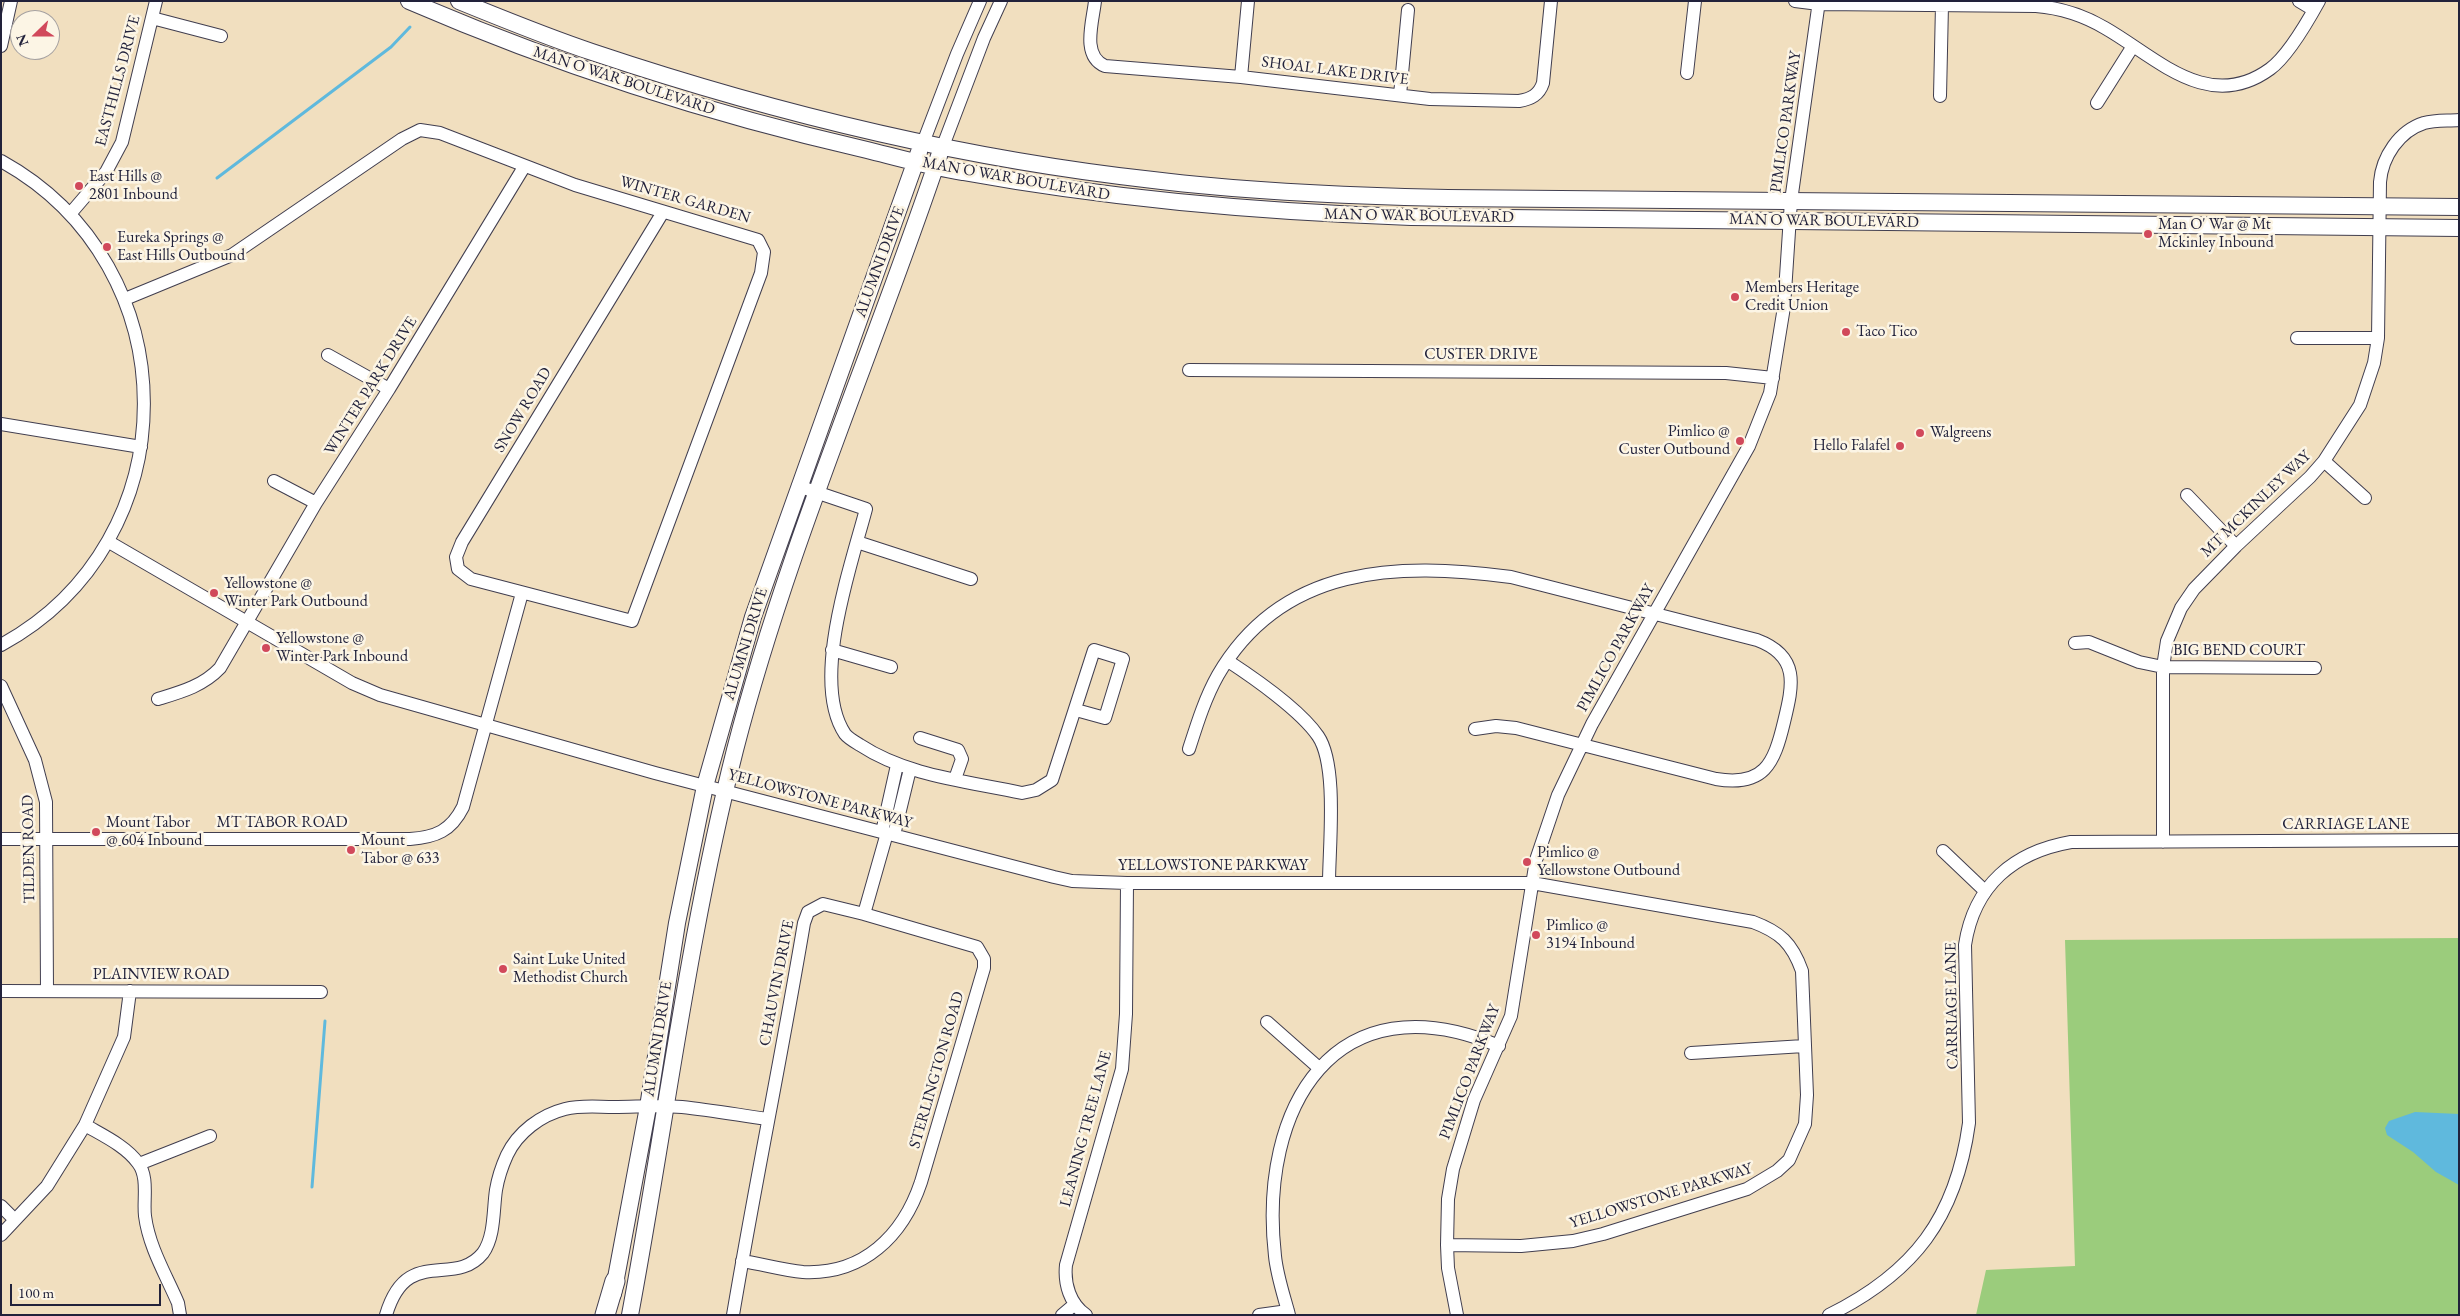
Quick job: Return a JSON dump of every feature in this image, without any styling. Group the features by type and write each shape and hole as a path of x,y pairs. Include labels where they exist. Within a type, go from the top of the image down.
{"highway":[{"path":"607,1315 615,1281"}],"main road":[{"name":"MAN O WAR BOULEVARD","path":"409,1 530,50 617,81 757,124 936,167 1135,198 1306,213 1411,217 2459,228"},
{"name":"MAN O WAR BOULEVARD","path":"459,1 561,41 629,64 757,102 923,143 1072,170 1150,180 1303,194 1448,198 2459,207"},
{"name":"ALUMNI DRIVE","path":"615,1281 648,1107 677,923 705,786 753,617 798,486 923,143"},
{"name":"ALUMNI DRIVE","path":"630,1315 697,926 725,791 749,700 775,612 817,492 943,146"}],"street":[{"path":"1,46 11,1"},
{"name":"EASTHILLS DRIVE","path":"70,214 106,172 122,142 156,1"},
{"name":"ALUMNI DRIVE","path":"923,143 957,54 980,1"},
{"name":"ALUMNI DRIVE","path":"943,146 984,38 1001,1"},
{"name":"SHOAL LAKE DRIVE","path":"1095,1 1090,47 1098,63 1430,99 1519,101 1539,93 1543,84 1551,1"},
{"path":"1241,77 1248,1"},
{"path":"1687,73 1695,1"},
{"path":"1795,1 1819,3 2036,6 2060,9 2093,21 2189,80 2219,86 2252,79 2271,68 2317,6 2299,1"},
{"name":"PIMLICO PARKWAY","path":"1457,1315 1448,1268 1447,1245 1448,1199 1457,1152 1474,1100 1511,1016 1536,860 1558,795 1582,744 1749,446 1767,401 1773,378 1784,307 1790,201 1819,3"},
{"path":"1940,96 1942,5"},
{"path":"1400,96 1408,10"},
{"path":"152,18 221,36"},
{"path":"2097,103 2133,46"},
{"name":"MT MCKINLEY WAY","path":"2163,842 2163,667 2167,641 2181,608 2199,584 2324,461 2360,405 2374,364 2378,338 2381,171 2388,154 2409,130 2426,123 2459,120"},
{"name":"WINTER GARDEN","path":"124,299 232,254 402,139 420,130 440,133 574,185 758,240 764,252 757,282 632,621 522,593"},
{"path":"1,161 35,183 70,214 99,252 124,299 138,339 144,374 145,404 142,447 133,487 109,542 91,568 66,597 38,622 1,645"},
{"name":"WINTER PARK DRIVE","path":"158,699 187,690 210,679 220,668 316,503 389,389 524,167"},
{"name":"SNOW ROAD","path":"522,593 465,576 457,565 457,550 663,212"},
{"path":"2298,338 2378,338"},
{"path":"328,355 389,389"},
{"name":"CUSTER DRIVE","path":"1190,370 1726,373 1773,378"},
{"path":"1,424 142,447"},
{"path":"2324,461 2365,498"},
{"path":"274,481 316,503"},
{"path":"798,486 866,509 832,650 830,681 833,707 845,735 897,765 1022,793 1036,790 1052,780 1094,650 1123,659 1106,718 1076,710"},
{"path":"2187,495 2236,546"},
{"name":"YELLOWSTONE PARKWAY","path":"109,542 246,623 366,690 705,786 1054,877 1072,881 1127,883 1532,883 1752,922 1770,928 1780,934 1797,958 1802,971 1807,1095 1805,1124 1789,1160 1765,1180 1729,1195 1603,1234 1574,1241 1522,1246 1447,1245"},
{"path":"857,542 971,579"},
{"path":"1189,750 1209,693 1228,661 1249,633 1282,606 1299,596 1329,583 1364,574 1418,572 1484,574 1511,577 1770,644 1785,658 1790,674 1791,693 1776,752 1770,763 1753,777 1733,782 1516,728 1496,726 1475,730"},
{"path":"485,724 522,593"},
{"name":"BIG BEND COURT","path":"2075,643 2089,642 2139,662 2163,667 2315,668"},
{"path":"832,650 891,667"},
{"path":"1228,661 1306,721 1319,737 1326,753 1330,773 1329,883"},
{"name":"TILDEN ROAD","path":"1,686 23,731 43,784 46,802 47,991"},
{"name":"MT TABOR ROAD","path":"1,839 410,839 434,836 452,826 464,807 485,724"},
{"path":"920,738 958,750 962,759 955,779"},
{"path":"888,833 897,765"},
{"path":"864,914 888,833 910,769"},
{"name":"CARRIAGE LANE","path":"1829,1315 1876,1290 1897,1272 1930,1234 1946,1207 1957,1181 1965,1152 1969,1123 1965,945 1971,921 1985,891 2000,874 2018,859 2049,846 2071,842 2459,840"},
{"path":"1943,851 1985,891"},
{"name":"LEANING TREE LANE","path":"1086,1315 1075,1304 1066,1282 1066,1265 1117,1088 1126,1044 1127,883"},
{"name":"CHAUVIN DRIVE","path":"733,1315 806,916 811,909 823,904 864,914"},
{"name":"STERLINGTON ROAD","path":"742,1261 803,1272 839,1268 872,1253 888,1241 908,1215 916,1199 981,977 984,960 982,952 971,944 864,914"},
{"name":"PLAINVIEW ROAD","path":"1,991 321,992"},
{"path":"1,1235 56,1174 85,1125 124,1037 130,991"},
{"path":"1267,1022 1319,1068"},
{"path":"1259,1315 1289,1313 1275,1256 1272,1216 1276,1175 1290,1118 1300,1096 1319,1068 1353,1040 1389,1030 1425,1028 1456,1032 1478,1037 1499,1046"},
{"path":"1692,1053 1804,1046"},
{"path":"386,1315 391,1300 406,1279 426,1270 462,1266 482,1253 491,1232 502,1167 515,1142 534,1123 564,1109 582,1106 667,1107 768,1119"},
{"path":"85,1125 107,1138 139,1164 144,1185 145,1216 150,1234 178,1303 180,1315"},
{"path":"139,1164 210,1136"},
{"path":"1,1206 15,1220"},
{"path":"1062,1315 1075,1304"}],"green space":[{"path":"2459,938 2459,1315 1976,1315 1986,1270 2075,1266 2065,940"}],"water":[{"path":"2415,1112 2459,1114 2459,1185 2436,1172 2413,1152 2387,1135 2385,1128 2389,1121"}],"waterway":[{"path":"217,178 391,47 410,27"},
{"path":"312,1187 325,1021"}],"place":[{"name":"East Hills @ 2801 Inbound","path":"79,186"},
{"name":"Man O' War @ Mt Mckinley Inbound","path":"2148,234"},
{"name":"Eureka Springs @ East Hills Outbound","path":"107,247"},
{"name":"Members Heritage Credit Union","path":"1735,297"},
{"name":"Taco Tico","path":"1846,332"},
{"name":"Walgreens","path":"1920,433"},
{"name":"Pimlico @ Custer Outbound","path":"1740,441"},
{"name":"Hello Falafel","path":"1900,446"},
{"name":"Yellowstone @ Winter Park Outbound","path":"214,593"},
{"name":"Yellowstone @ Winter Park Inbound","path":"266,648"},
{"name":"Mount Tabor @ 604 Inbound","path":"96,832"},
{"name":"Mount Tabor @ 633","path":"351,850"},
{"name":"Pimlico @ Yellowstone Outbound","path":"1527,862"},
{"name":"Pimlico @ 3194 Inbound","path":"1536,935"},
{"name":"Saint Luke United Methodist Church","path":"503,969"}]}
